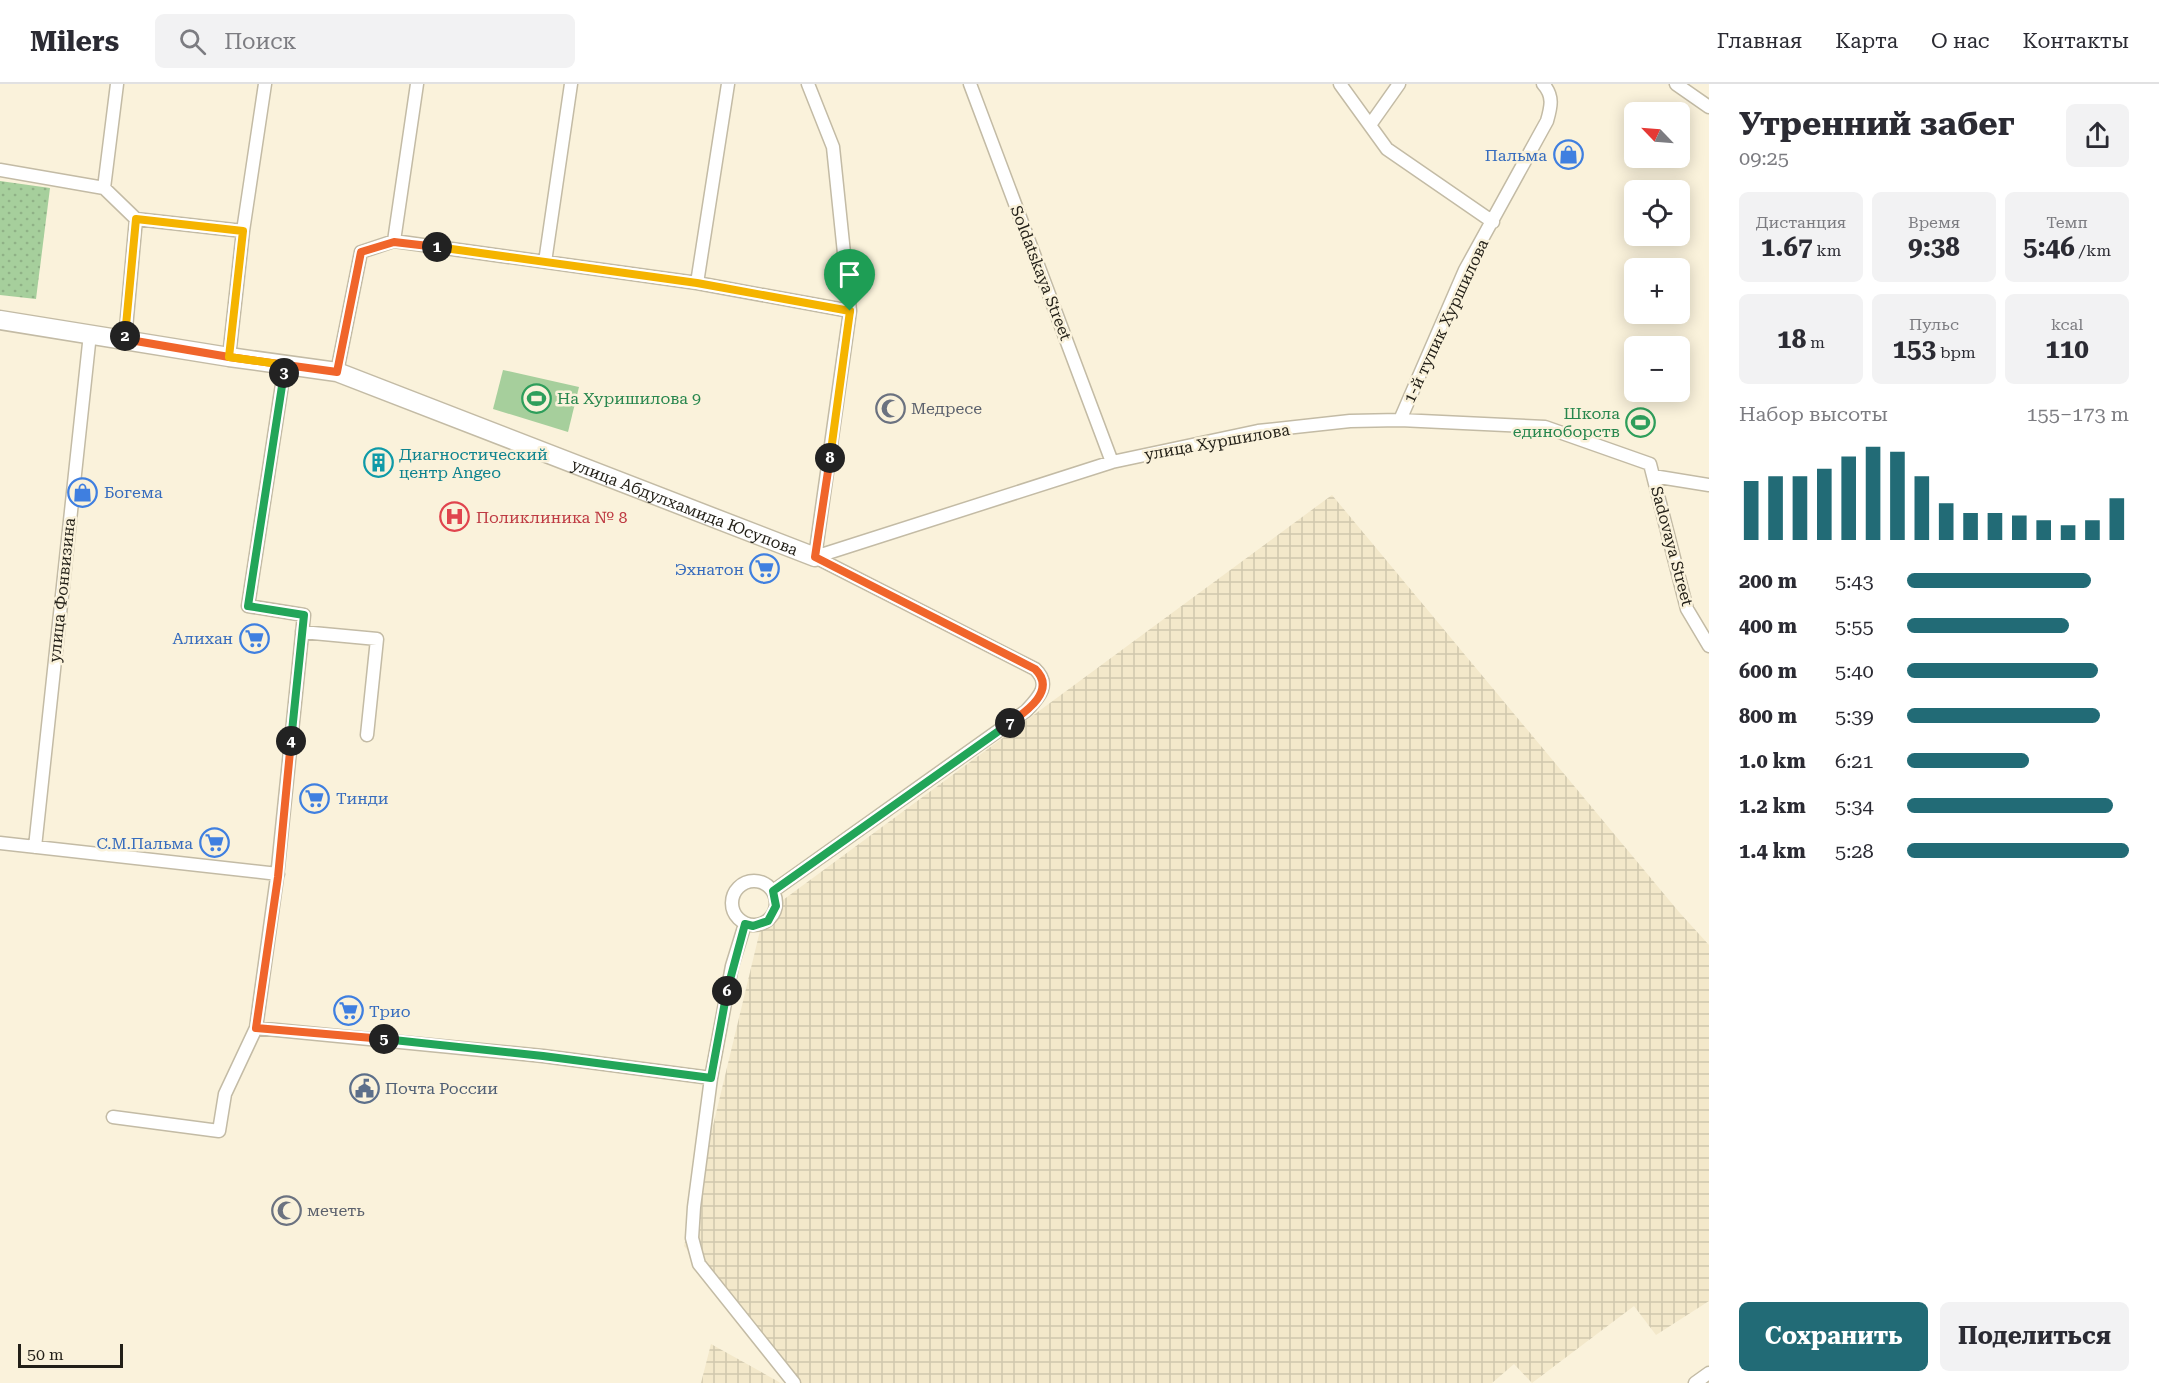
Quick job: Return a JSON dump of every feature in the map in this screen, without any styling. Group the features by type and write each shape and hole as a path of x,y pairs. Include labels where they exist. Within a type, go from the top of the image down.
{"street":[{"path":"104,188 117,84"},
{"path":"229,357 243,231 265,84"},
{"path":"394,242 417,84"},
{"path":"545,262 571,84"},
{"path":"697,283 728,84"},
{"path":"773,891 1026,711 1039,697 1044,684 1042,676 1035,669 815,557 850,311 833,147 808,84"},
{"name":"Soldatskaya Street","path":"970,84 1112,462"},
{"name":"1-й тупик Хуршилова","path":"1340,84 1387,149 1492,222"},
{"path":"1370,126 1399,84"},
{"name":"1-й тупик Хуршилова","path":"1400,420 1465,270 1547,121 1552,105 1549,90 1543,84"},
{"path":"1676,84 1709,107"},
{"path":"0,170 104,188 136,219 243,231"},
{"path":"124,339 136,219"},
{"path":"337,372 361,252 394,242 697,283 850,311"},
{"name":"улица Абдулхамида Юсупова","path":"0,320 337,372 815,557"},
{"name":"улица Фонвизина","path":"35,847 90,334"},
{"path":"113,1117 219,1131 225,1094 256,1028 278,874 304,615 248,606 285,365"},
{"name":"улица Хуршилова","path":"815,557 1112,462 1258,431 1350,421 1400,420 1545,427 1650,464 1653,476"},
{"path":"1653,476 1709,485"},
{"name":"Sadovaya Street","path":"1653,476 1687,609 1709,646"},
{"path":"302,632 377,639 367,735"},
{"path":"0,843 278,874"},
{"path":"755,881 768,885 773,891 776,906 768,921 753,926 745,924 733,912 732,903 738,887 746,882 755,881"},
{"path":"745,924 732,966 711,1078 692,1238 699,1264 794,1383"},
{"path":"256,1028 543,1056 711,1078"},
{"path":"1695,1383 1709,1372"}],"shaded area":[{"path":"1332,495 1679,912 1709,945 1709,1301 1656,1335 1634,1306 1532,1383 1514,1364 1492,1383 799,1383 684,1246 764,914"},
{"path":"711,1344 779,1382 780,1383 701,1383"}],"green space":[{"path":"0,181 50,188 36,299 0,295"},
{"name":"На Хуришилова 9","path":"503,370 579,387 568,432 493,409"}],"place":[{"name":"Пальма","path":"1568,155"},
{"name":"На Хуришилова 9","path":"536,398"},
{"name":"Медресе","path":"890,408"},
{"name":"Школа единоборств","path":"1641,422"},
{"name":"Диагностический центр Angeo","path":"378,463"},
{"name":"Богема","path":"83,492"},
{"name":"Поликлиника № 8","path":"455,517"},
{"name":"Эхнатон","path":"765,569"},
{"name":"Алихан","path":"254,638"},
{"name":"Тинди","path":"315,798"},
{"name":"С.М.Пальма","path":"214,843"},
{"name":"Трио","path":"348,1011"},
{"name":"Почта России","path":"364,1088"},
{"name":"мечеть","path":"286,1210"}],"route":[{"path":"850,311 697,283 394,242 361,252 337,372 229,357 124,339 136,219 243,231 229,357 285,365 248,606 304,615 278,877 256,1028 543,1056 711,1078 732,966 745,924 761,925 774,914 776,898 773,891 1026,711 1039,697 1044,684 1042,676 1035,669 815,557 850,311"}]}
